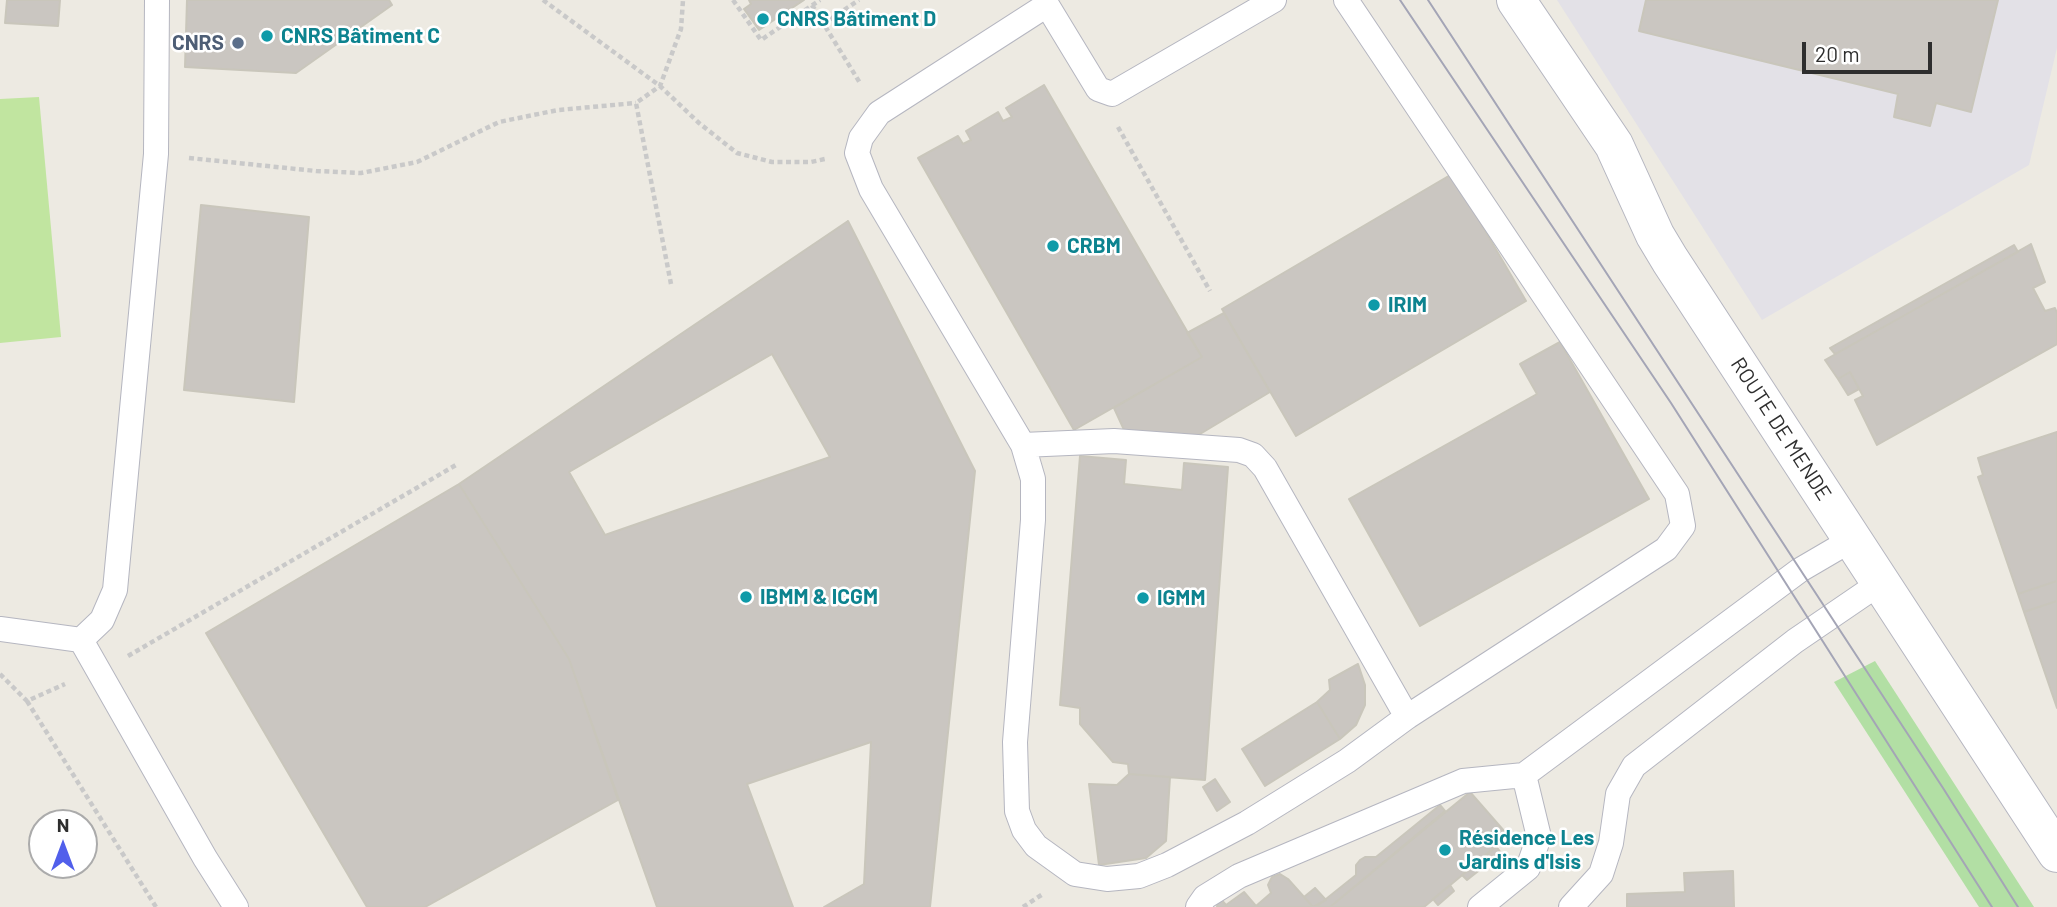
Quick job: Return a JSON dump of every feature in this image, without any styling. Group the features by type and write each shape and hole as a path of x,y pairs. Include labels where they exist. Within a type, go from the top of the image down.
{"main road":[{"name":"ROUTE DE MENDE","path":"1516,0 1614,145 1655,235 1670,260 2057,853"}],"lane":[{"path":"81,640 102,620 115,590 156,154 157,0"},
{"path":"1274,0 1112,94 1098,89 1051,3 880,113 860,138 857,153 871,189 1023,445 1033,478 1033,520 1015,742 1017,811 1024,830 1036,846 1075,874 1107,879 1139,876 1167,865 1247,823 1347,761 1407,717 1666,549 1683,526 1676,494 1346,0"},
{"path":"1023,445 1114,441 1239,450 1252,455 1265,468 1407,717"},
{"path":"1198,907 1205,897 1239,876 1463,781 1524,775 1800,570 1853,539"},
{"path":"1571,907 1601,874 1611,843 1618,794 1634,766 1795,641 1880,583"},
{"path":"0,628 81,640"},
{"path":"81,640 205,858 236,907"},
{"path":"1480,907 1528,868 1539,837 1524,775"}],"path":[{"path":"543,0 660,86 699,123 737,153 772,162 811,162 857,153"},
{"path":"156,154 316,171 361,173 416,162 499,122 558,110 636,103 660,86 681,29 683,0"},
{"path":"733,0 761,40 820,0"},
{"path":"823,24 859,0"},
{"path":"812,5 880,113"},
{"path":"1112,94 1118,125 1210,291"},
{"path":"636,103 671,284"},
{"path":"27,701 140,651 456,466"},
{"path":"0,674 27,701 156,907"}],"shaded area":[{"path":"1557,0 2057,0 2057,48 2029,165 1762,320"}],"green space":[{"path":"39,97 61,337 0,343 0,99"},
{"path":"1875,661 2034,907 1979,907 1834,682"}],"building":[{"path":"7,0 60,0 58,26 5,23"},
{"name":"CNRS Bâtiment C","path":"187,0 389,0 392,5 296,73 185,67"},
{"name":"CNRS Bâtiment D","path":"749,0 804,0 759,30 744,9 751,4"},
{"path":"1646,0 1998,0 1971,112 1936,103 1930,126 1894,117 1898,94 1639,31"},
{"name":"CRBM","path":"1044,85 1202,357 1074,430 918,158 958,136 963,144 971,140 966,131 998,112 1003,121 1012,117 1006,108"},
{"name":"IRIM","path":"1452,174 1526,301 1296,436 1222,309"},
{"path":"201,205 309,217 294,402 184,390"},
{"name":"IBMM & ICGM","path":"848,221 975,471 930,907 824,907 864,884 871,742 747,784 793,907 657,907 569,659 459,484","holes":["772,354 830,457 605,535 569,472"]},
{"path":"2031,244 2045,282 2033,288 2045,311 2055,308 2057,344 1877,445 1855,400 1863,396 1850,372 1838,379 1825,360"},
{"path":"2014,245 2018,252 1835,354 1830,348"},
{"path":"1224,313 1270,392 1195,437 1125,432 1114,408 1202,357 1187,333"},
{"path":"1560,342 1649,499 1420,626 1349,499 1537,394 1520,364"},
{"path":"1850,372 1859,389 1848,395 1838,379"},
{"path":"2057,432 2057,581 2018,594 1978,477 1983,475 1978,458"},
{"name":"IGMM","path":"1080,456 1126,460 1124,484 1182,490 1184,463 1228,467 1205,780 1129,774 1128,764 1113,762 1080,724 1080,708 1060,705"},
{"path":"459,484 569,659 618,800 425,907 367,907 206,633"},
{"path":"2057,581 2057,601 2024,612 2018,594"},
{"path":"2057,601 2057,708 2024,612"},
{"path":"1358,664 1365,685 1365,705 1356,725 1340,739 1317,702 1330,690 1329,680"},
{"path":"1317,702 1340,739 1265,786 1242,749"},
{"path":"1129,774 1170,777 1166,841 1146,858 1099,865 1089,784 1117,785"},
{"path":"1215,779 1230,802 1217,811 1203,787"},
{"name":"Résidence Les Jardins d'Isis","path":"1470,792 1505,832 1499,837 1503,841 1424,907 1330,907"},
{"path":"1440,805 1445,811 1330,907 1316,907 1356,875 1356,865 1360,860 1376,857"},
{"path":"1496,846 1501,853 1467,880 1462,875"},
{"path":"1733,871 1734,907 1627,907 1627,894 1685,892 1684,873"},
{"path":"1280,874 1288,879 1313,907 1217,907 1219,897 1226,905 1244,892 1256,906 1271,893 1268,885 1272,877"},
{"path":"1450,885 1454,891 1438,905 1433,899"},
{"path":"1315,888 1326,900 1313,907 1304,897"}],"tram line":[{"path":"1400,0 1671,403 1992,907"},
{"path":"1428,0 2018,907"}],"place":[{"name":"CNRS Bâtiment D","path":"763,19"},
{"name":"CNRS Bâtiment C","path":"267,36"},
{"name":"CNRS","path":"238,43"},
{"name":"CRBM","path":"1053,246"},
{"name":"IRIM","path":"1374,305"},
{"name":"IBMM & ICGM","path":"746,597"},
{"name":"IGMM","path":"1143,598"},
{"name":"Résidence Les Jardins d'Isis","path":"1445,850"}]}
